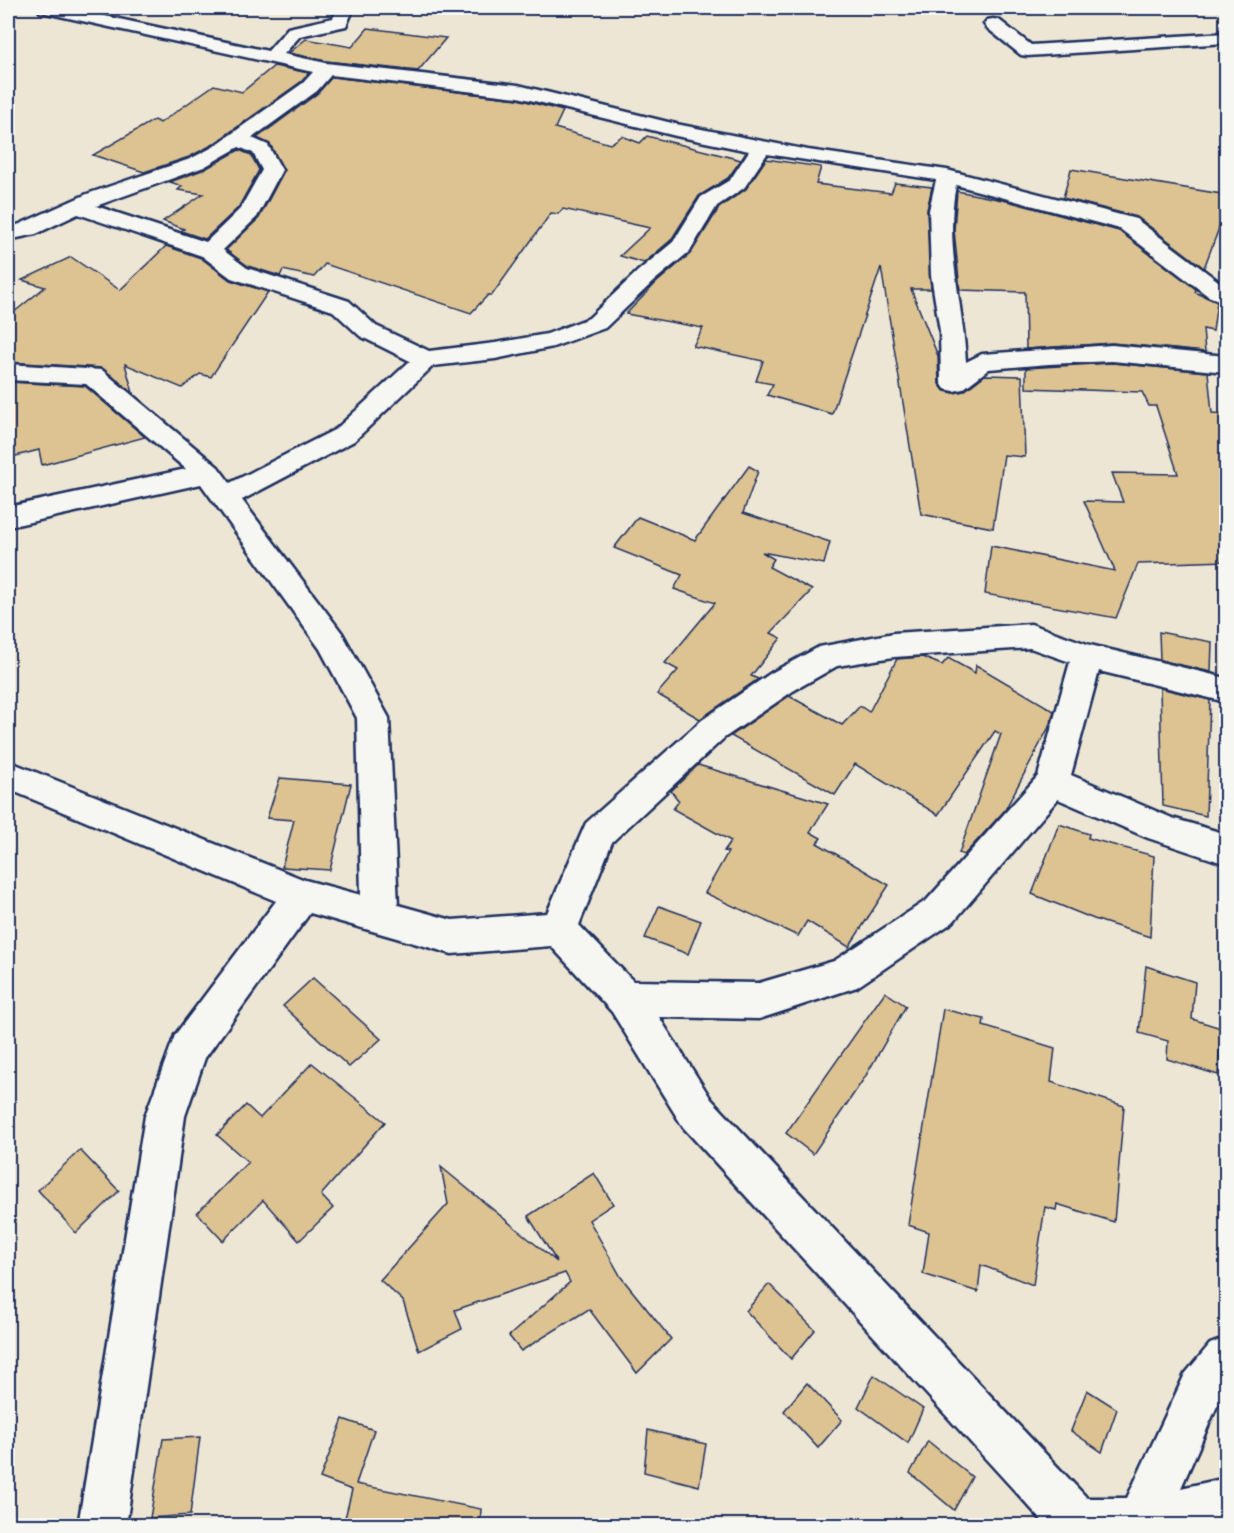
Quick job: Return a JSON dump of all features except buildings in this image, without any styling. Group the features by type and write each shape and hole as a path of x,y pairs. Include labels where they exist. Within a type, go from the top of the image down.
{"street":[{"path":"46,8 326,69 518,91 676,130 808,156 947,176 1128,224 1216,291 1227,296"},
{"path":"273,56 294,33 340,22 346,8"},
{"path":"993,24 1027,51 1227,38"},
{"path":"8,234 28,229 77,207 197,162 238,139 310,87 326,69"},
{"path":"210,251 249,212 272,170 261,149 238,139"},
{"path":"77,207 210,251 239,273 341,306 368,331 426,359 495,351 553,340 597,323 646,276 682,246 710,202 737,184 762,147"},
{"path":"947,176 940,210 942,275 952,331 954,383 982,362 1049,356 1112,353 1227,364"},
{"path":"8,517 217,485 345,435 426,359"},
{"path":"8,372 93,376 217,485 331,641 373,718 380,917"},
{"path":"559,929 597,833 713,729 782,682 830,655 894,645 1031,636 1087,656 1227,690"},
{"path":"625,999 759,1001 844,975 940,911 1053,782 1087,656"},
{"path":"8,775 302,895 380,917 452,937 559,929"},
{"path":"1053,782 1137,818 1209,845 1227,849"},
{"path":"102,1526 165,1116 189,1048 302,895"},
{"path":"559,929 625,999 697,1113 1077,1524 1141,1522 1227,1502"},
{"path":"1141,1522 1201,1390 1227,1360"}]}
